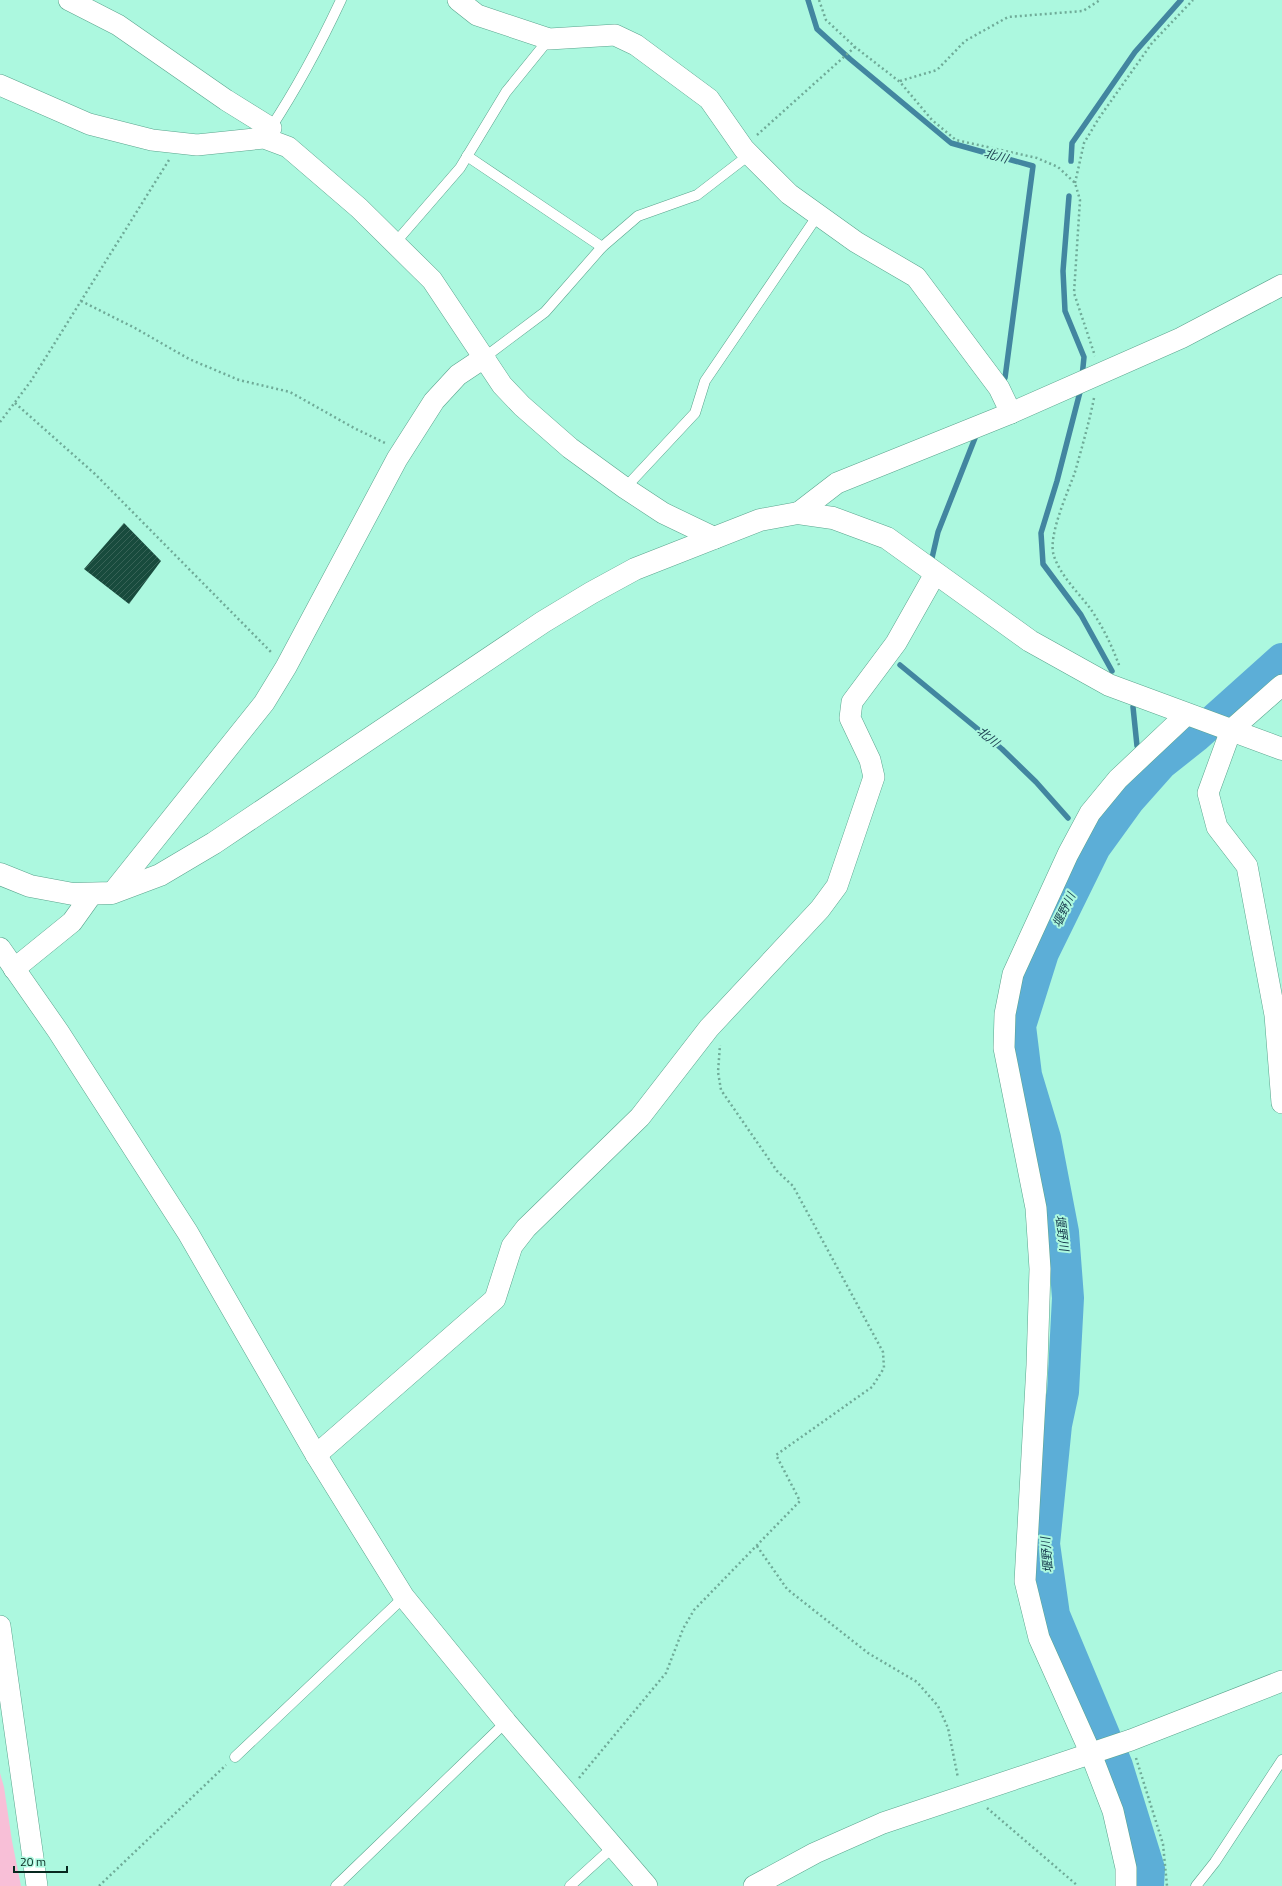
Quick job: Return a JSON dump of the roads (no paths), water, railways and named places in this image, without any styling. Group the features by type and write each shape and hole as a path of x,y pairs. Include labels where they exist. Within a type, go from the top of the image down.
{"street":[{"path":"68,0 118,26 226,100 267,133 288,147 358,208 432,280 485,357 502,385 522,406 570,448 625,488 663,513 715,538"},
{"path":"458,0 477,15 549,39 615,35 636,45 709,99 746,152 789,194 856,242 916,277 999,388 1011,413"},
{"path":"0,85 89,124 152,140 197,145 267,133"},
{"path":"798,513 837,483 1011,413 1096,376 1181,338 1282,285"},
{"path":"14,969 72,922 102,893 264,702 286,667 402,451 434,401 458,375 485,357"},
{"path":"0,874 30,886 73,894 102,893 160,876 214,843 543,622 591,593 635,569 760,520 798,513 833,518 887,538 1030,641 1109,685 1282,749"},
{"path":"316,1456 495,1299 512,1246 526,1228 640,1117 713,1024 820,909 837,886 874,777 870,760 850,718 852,702 896,643 935,574"},
{"path":"1282,685 1227,728 1208,793 1217,827 1247,866 1275,1015 1282,1103"},
{"path":"1126,1886 1126,1868 1114,1811 1091,1754 1039,1638 1025,1581 1037,1366 1040,1269 1036,1208 1004,1048 1005,1014 1013,974 1068,854 1090,813 1118,779 1190,715"},
{"path":"0,948 58,1031 188,1233 316,1456 404,1597 506,1722 647,1886"},
{"path":"0,1626 37,1886"},
{"path":"754,1886 815,1852 883,1823 1131,1740 1282,1681"}],"lane":[{"path":"267,133 289,100 321,42 341,0"},
{"path":"395,244 460,168 506,92 549,39"},
{"path":"485,357 545,312 602,247 638,216 697,195 746,152"},
{"path":"467,156 602,247"},
{"path":"625,488 695,413 705,381 818,215"},
{"path":"235,1756 404,1597"},
{"path":"336,1886 506,1722"},
{"path":"1196,1886 1215,1862 1282,1760"},
{"path":"570,1886 613,1847"}],"waterway":[{"name":"北川","path":"808,0 817,29 850,59 951,143 1033,166 1005,378"},
{"path":"1071,161 1072,143 1135,52 1181,0"},
{"path":"1069,196 1063,271 1065,311 1084,357 1082,377"},
{"path":"1081,388 1057,481 1041,533 1043,564 1081,615 1112,671"},
{"name":"北川","path":"932,558 938,532 975,438"},
{"name":"堰野川","path":"1148,1886 1149,1869 1117,1766 1054,1615 1044,1544 1056,1425 1063,1392 1068,1298 1063,1232 1045,1138 1026,1075 1020,1026 1043,953 1095,847 1129,800 1161,764 1195,737 1282,659"},
{"name":"北川","path":"900,665 1002,749 1036,782 1068,818"},
{"path":"1133,707 1137,746"},
{"path":"1129,800 1131,785"}]}
